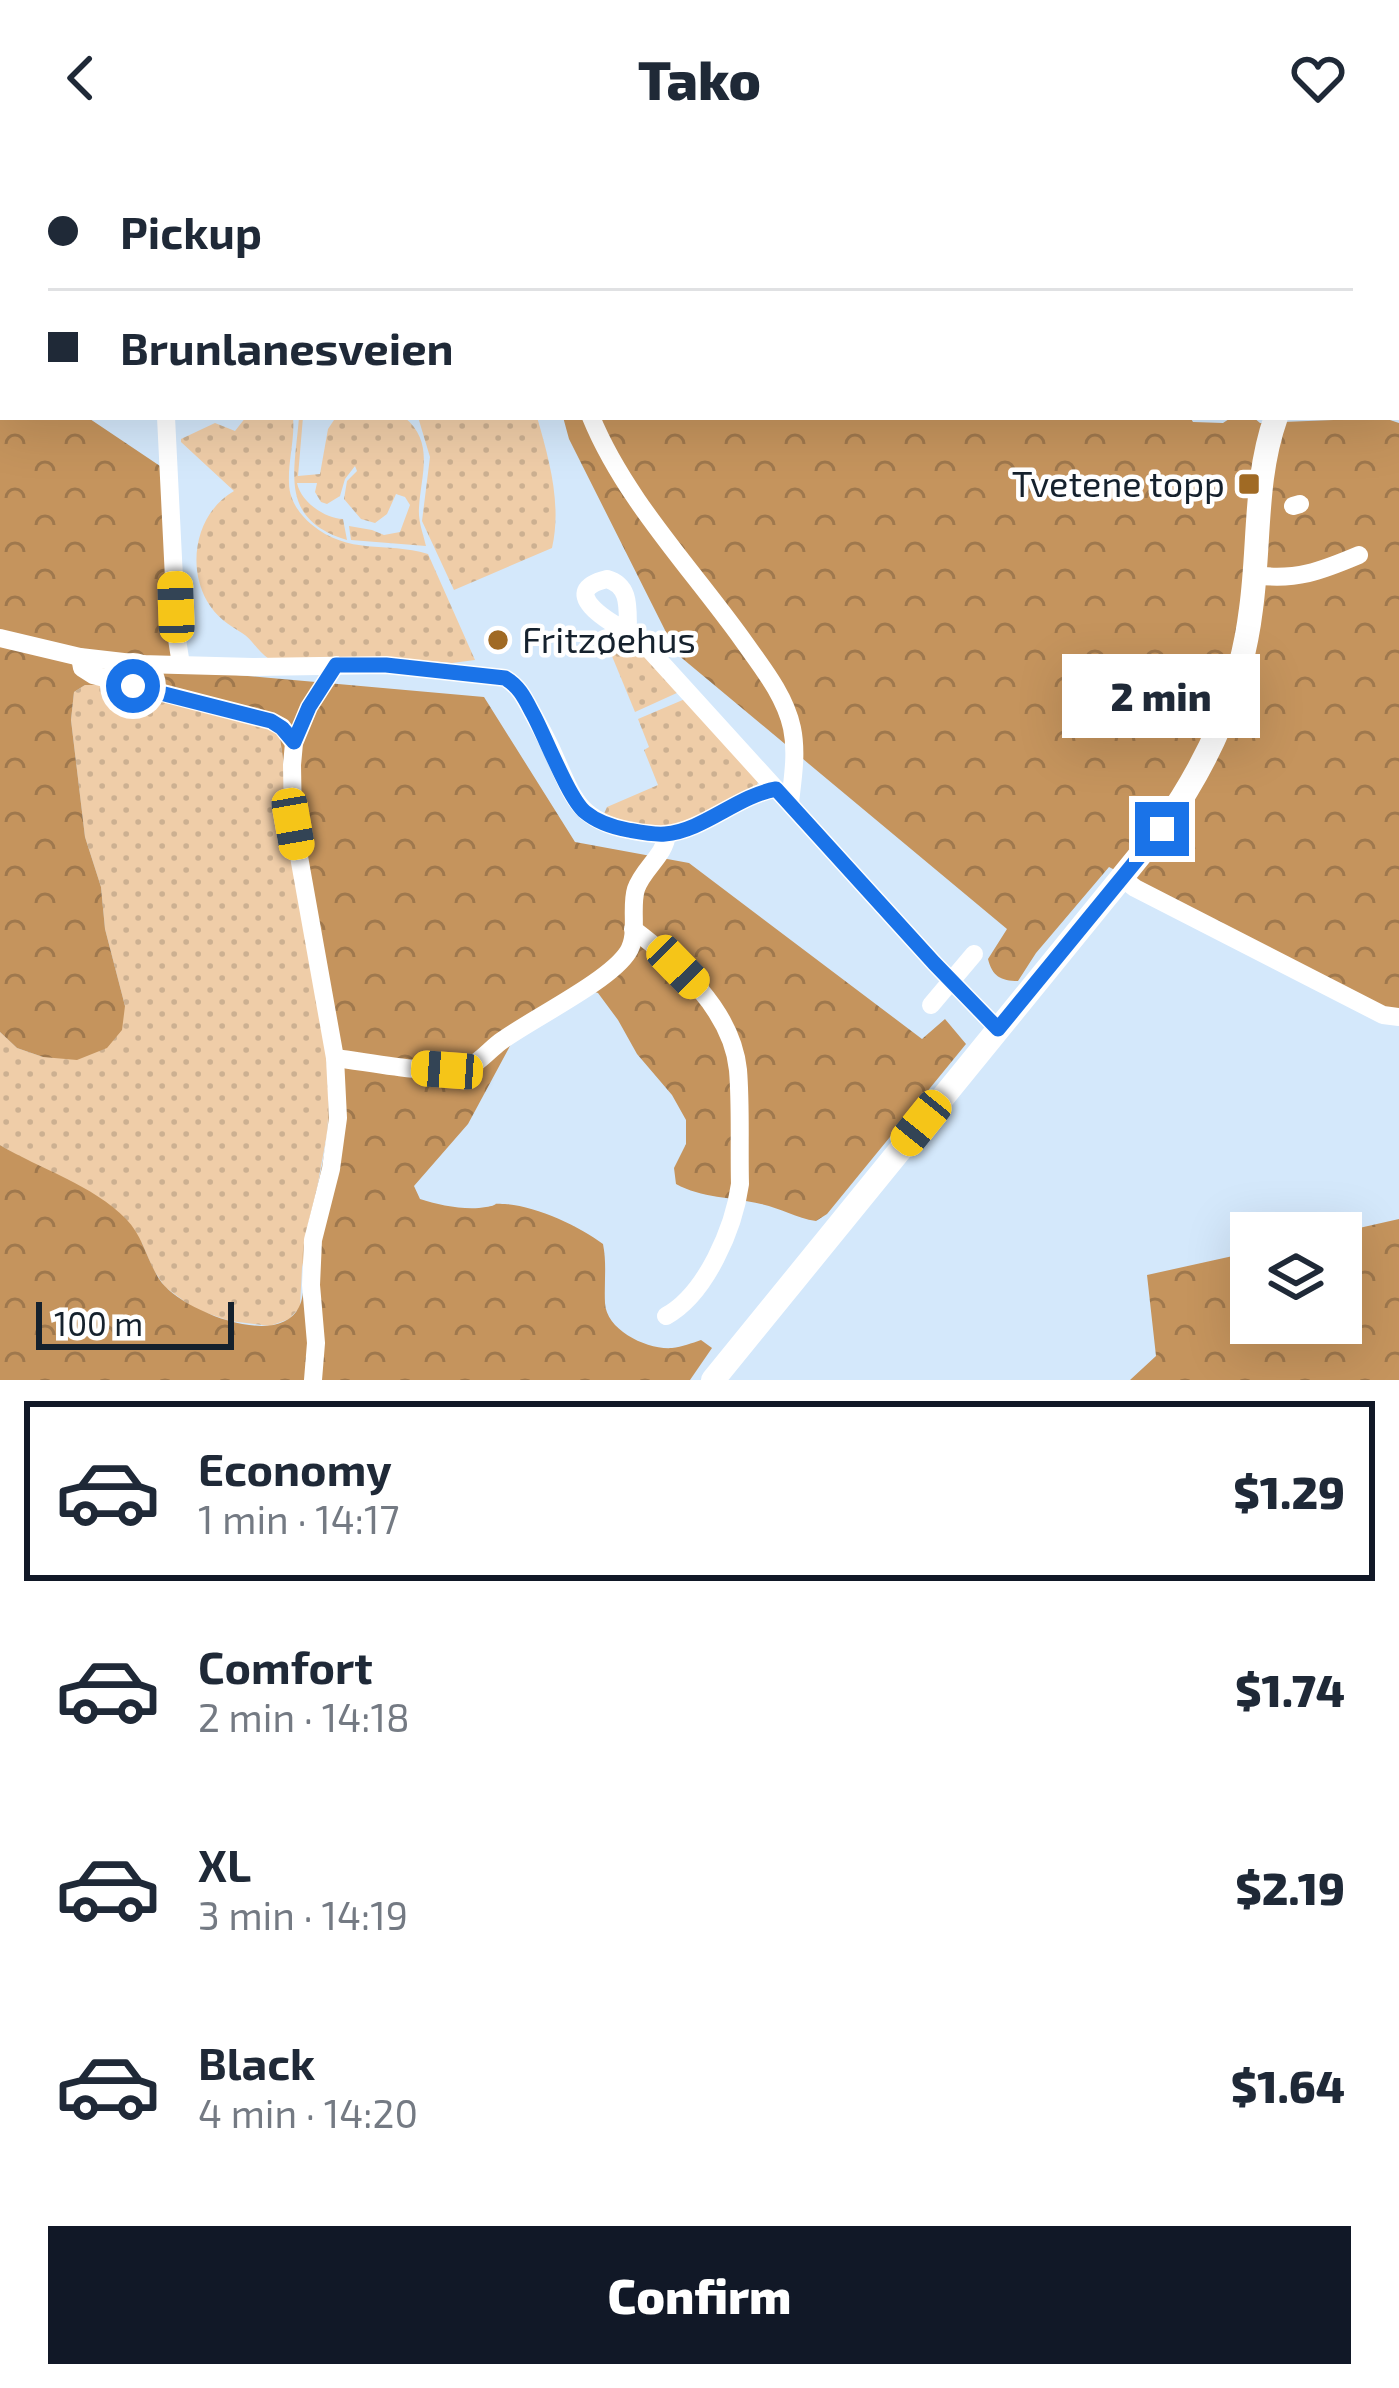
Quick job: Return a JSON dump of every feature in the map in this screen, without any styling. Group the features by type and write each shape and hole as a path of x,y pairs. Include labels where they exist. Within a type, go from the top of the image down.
{"main road":[{"path":"713,1380 1186,795 1215,740 1241,667 1261,483 1275,420"}],"street":[{"path":"166,420 181,665"},
{"path":"592,420 614,465 779,694 792,724 794,747 783,795"},
{"path":"1254,575 1296,577 1359,555"},
{"path":"604,639 628,632 637,636 998,1029"},
{"path":"0,638 80,657 181,665 386,665 505,678 518,685 574,801 603,824 667,834 685,830 748,797 783,795"},
{"path":"80,657 82,668 93,675 271,721 294,742"},
{"path":"313,1380 313,1240 338,1118 335,1058 293,824 294,742 336,665"},
{"path":"335,1058 467,1068 627,955 632,946 634,895 666,844 667,834"},
{"path":"1122,878 1383,1015 1399,1017"},
{"path":"633,929 678,967 711,1005 730,1039 738,1071 738,1202 703,1279 691,1297 666,1316"},
{"path":"931,1005 974,954"}],"shaded area":[{"path":"244,420 293,420 289,489 302,516 339,540 428,554 475,660 269,659 218,616 201,587 197,555 211,512 234,491 181,439 215,423 235,431"},
{"path":"299,420 303,420 298,476 320,474 334,420 407,420 423,448 419,513 426,546 351,540 349,526 384,535 400,532 410,505 396,494 387,514 375,523 361,519 344,499 355,466 345,479 340,496 327,504 315,492 317,483 297,483 314,508 343,519 347,540 310,520 300,506 294,475"},
{"path":"419,420 538,420 555,498 552,548 454,590 422,521 430,457"},
{"path":"628,639 679,692 635,712 607,644"},
{"path":"85,685 102,685 271,728 280,738 329,1102 300,1307 289,1319 270,1326 230,1321 195,1309 165,1287 142,1243 0,1145 0,1032 17,1048 43,1057 125,1006 105,929 101,887 85,837 71,720 74,692"},
{"path":"685,699 757,785 666,831 603,816 607,807 658,785 638,719"}],"green space":[{"path":"0,420 91,420 160,466 180,670 484,697 575,842 689,863 922,1039 945,1019 966,1044 827,1214 816,1221 676,1184 674,1168 686,1144 686,1120 598,993 576,986 525,1018 468,1124 414,1186 420,1199 444,1205 529,1208 603,1244 605,1303 620,1330 651,1346 672,1348 701,1340 712,1348 690,1380 0,1380 0,1145 113,1207 132,1226 157,1275 173,1294 209,1314 252,1325 288,1319 302,1300 304,1243 325,1149 326,1053 280,738 271,728 102,685 85,685 74,692 71,720 85,837 101,887 105,929 125,1006 122,1030 107,1048 77,1060 43,1057 17,1048 0,1032"},
{"path":"564,420 1399,423 1399,1010 1387,1010 1109,867 1018,981 998,976 988,959 1007,929 677,654 569,439"},
{"path":"1399,1219 1399,1380 1130,1380 1156,1356 1147,1275 1230,1257 1230,1344 1362,1344 1362,1227"}],"place":[{"name":"Tvetene topp","path":"1249,484"},
{"name":"Fritzøehus","path":"498,640"}],"route":[{"path":"133,686 271,721 294,742 336,665 386,665 505,678 518,685 574,801 603,824 667,834 776,789 998,1029 1162,829"}]}
